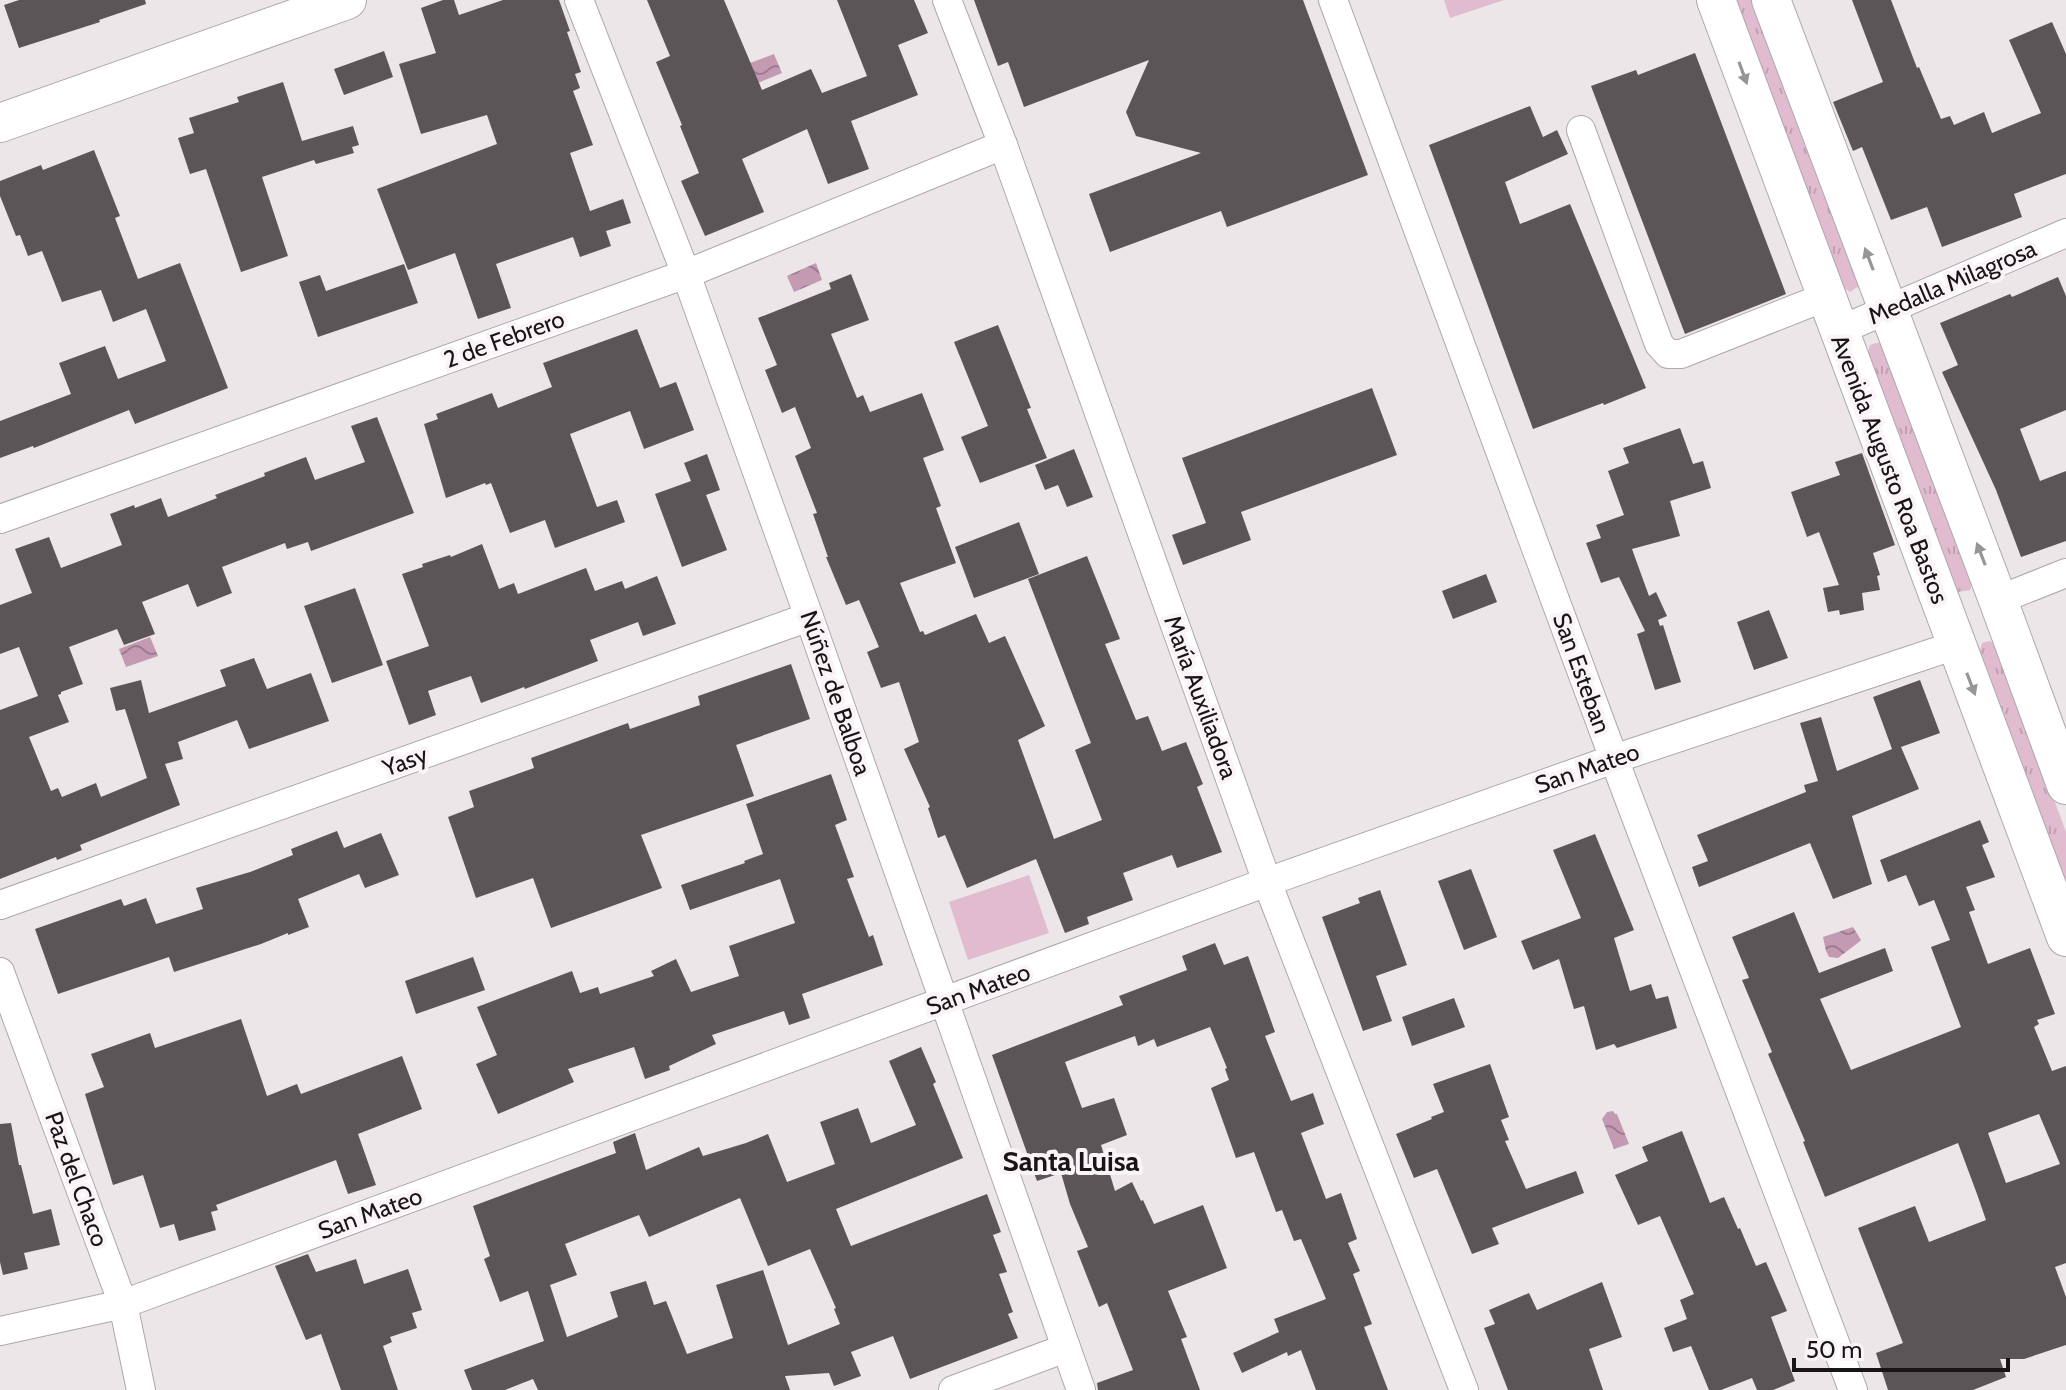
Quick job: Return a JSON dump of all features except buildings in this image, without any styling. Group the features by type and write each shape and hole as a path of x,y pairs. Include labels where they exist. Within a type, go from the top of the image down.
{"main road":[{"path":"0,123 347,0"},
{"name":"Avenida Augusto Roa Bastos","path":"1716,0 2066,937"},
{"path":"1771,0 2066,785"}],"street":[{"name":"Núñez de Balboa","path":"579,0 686,274 1081,1390"},
{"name":"María Auxiliadora","path":"947,0 1003,145 1267,882 1464,1390"},
{"name":"San Esteban","path":"1333,0 1614,759 1853,1390"},
{"name":"Medalla Milagrosa","path":"1581,130 1659,344 1668,354 1681,354 1832,314 1888,309 2066,233"},
{"name":"2 de Febrero","path":"0,519 686,274 1003,145"},
{"path":"1998,600 2066,573"},
{"name":"Yasy","path":"0,905 809,617"},
{"name":"San Mateo","path":"0,1331 123,1304 1267,882 1614,759 1956,645"},
{"name":"Paz del Chaco","path":"0,972 123,1304 141,1390"},
{"path":"953,1390 1066,1348"}],"green space":[{"path":"1444,0 1504,0 1450,18"},
{"path":"1735,0 1753,0 1859,286 1850,292 1844,288"},
{"path":"1881,343 1972,583 1970,590 1957,590 1868,352 1870,345"},
{"path":"1982,643 1996,643 2066,832 2066,881 1980,650"},
{"path":"1029,875 1049,933 968,960 949,902"}],"water":[{"path":"774,54 782,73 758,83 750,63"},
{"path":"816,263 822,280 794,292 787,276"},
{"path":"150,637 158,656 126,667 119,649"},
{"path":"1853,927 1861,940 1838,958 1829,957 1823,937"},
{"path":"1613,1111 1629,1144 1614,1149 1602,1119 1607,1112"}],"district":[{"name":"Santa Luisa","path":"1071,1161"}]}
